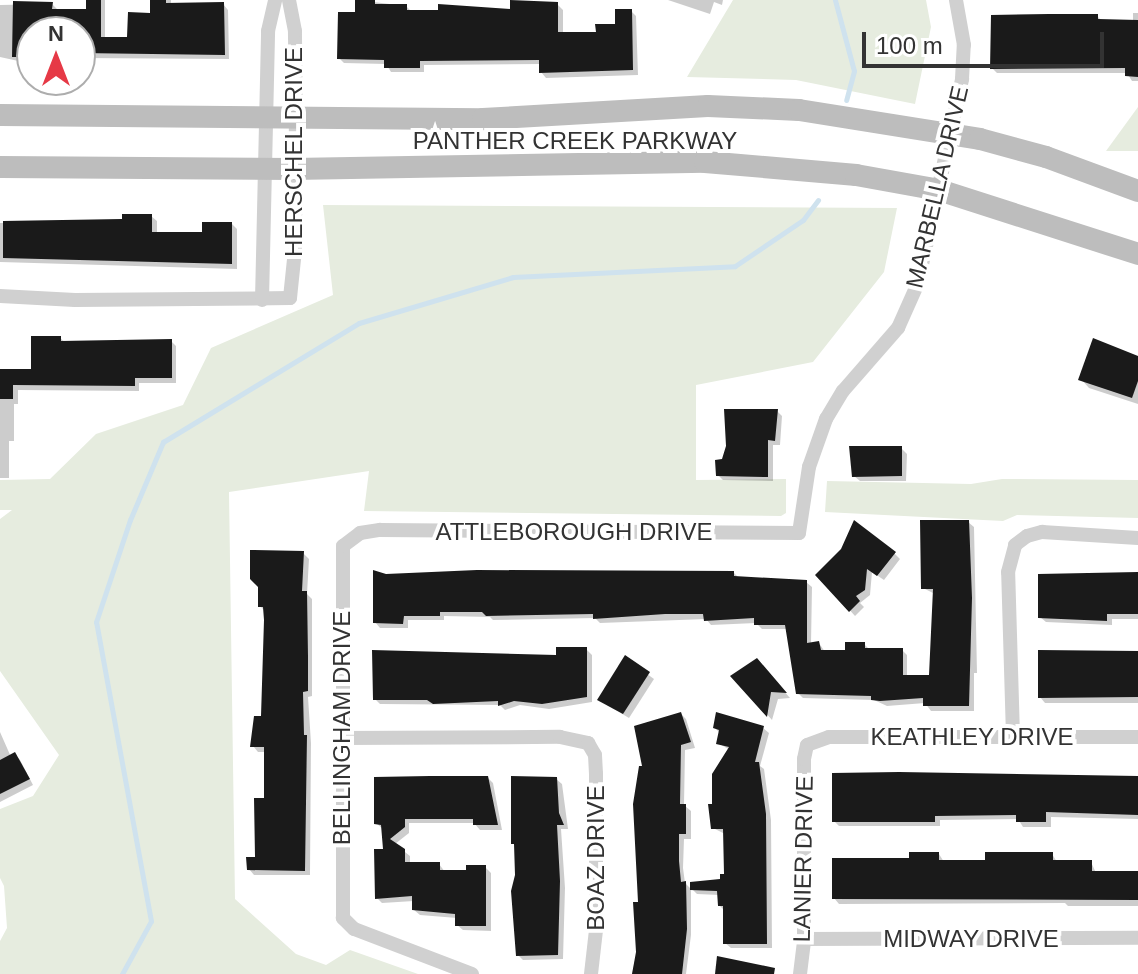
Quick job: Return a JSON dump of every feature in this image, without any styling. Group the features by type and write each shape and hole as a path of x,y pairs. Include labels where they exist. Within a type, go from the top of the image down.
{"main road":[{"name":"PANTHER CREEK PARKWAY","path":"0,115 483,119 708,106 799,110 951,134 1046,157 1138,191"},
{"name":"PANTHER CREEK PARKWAY","path":"0,167 293,169 705,162 856,175 939,190 1138,254"}],"street":[{"name":"HERSCHEL DRIVE","path":"275,0 268,31 262,300 284,300 293,290 295,31 289,0"},
{"name":"MARBELLA DRIVE","path":"799,533 809,467 819,435 843,391 889,341 906,313 918,283 963,65 956,0"},
{"path":"0,296 262,300"},
{"name":"ATTLEBOROUGH DRIVE","path":"351,537 380,530 799,533"},
{"path":"1013,736 1009,561 1018,541 1042,532 1138,538"},
{"name":"BELLINGHAM DRIVE","path":"351,537 342,553 342,913 354,929 472,974"},
{"name":"BOAZ DRIVE","path":"343,738 560,737 588,743 595,755 596,774 596,930 591,974"},
{"name":"KEATHLEY DRIVE","path":"807,745 829,737 1138,737"},
{"name":"LANIER DRIVE","path":"800,974 804,939 804,759 807,745"},
{"name":"MIDWAY DRIVE","path":"804,939 1138,938"}],"shaded area":[{"path":"733,0 926,0 931,27 915,104 796,80 687,77"},
{"path":"1138,107 1138,151 1106,151"},
{"path":"323,205 897,208 884,272 813,362 696,385 696,480 786,479 786,513 781,516 364,511 369,471 229,492 235,899 296,954 326,965 350,950 418,974 0,974 0,941 7,928 4,886 0,878 0,809 33,796 59,755 0,671 0,519 12,510 0,510 0,480 50,479 96,434 183,405 211,348 333,295"},
{"path":"1002,479 1138,480 1138,518 1017,515 1003,521 825,512 827,481 971,484"}],"building":[{"path":"86,0 101,0 101,37 127,37 128,12 150,13 150,0 166,0 166,3 224,2 225,55 96,53 96,16 16,16 16,57 12,57 13,1 53,2 52,9 86,9"},
{"path":"355,0 375,0 375,4 407,4 407,10 438,10 438,4 510,9 510,0 558,2 558,32 596,32 595,24 615,24 615,9 632,9 633,70 539,73 539,60 420,61 420,68 384,68 384,60 337,59 338,12 355,12"},
{"path":"1098,14 1098,19 1138,20 1138,77 1125,76 1125,68 990,69 991,15"},
{"path":"122,214 152,214 152,232 202,232 202,222 232,222 232,264 3,258 3,221 122,219"},
{"path":"31,336 61,336 61,341 172,339 172,378 135,378 135,386 13,385 13,399 0,399 0,369 31,369"},
{"path":"1093,338 1138,356 1138,381 1132,398 1078,380"},
{"path":"724,409 778,409 775,441 768,440 768,477 716,476 715,460 722,459 726,446"},
{"path":"849,446 902,446 902,476 852,477"},
{"path":"854,520 896,552 877,576 867,569 865,590 856,596 860,601 849,612 815,575 841,549"},
{"path":"920,520 969,520 972,598 969,706 923,706 923,698 880,701 871,700 871,696 796,694 785,625 754,625 754,618 704,621 703,614 665,614 593,619 593,614 486,616 482,612 440,612 440,616 404,616 403,624 373,623 373,570 386,574 477,570 734,571 734,576 807,580 807,643 819,641 821,650 845,650 845,642 865,642 865,648 903,648 903,675 929,675 933,589 921,589"},
{"path":"250,550 304,551 302,591 307,591 308,657 308,691 303,692 304,735 307,735 305,871 247,870 246,857 255,857 254,798 264,798 264,747 250,747 254,716 261,716 264,620 263,607 258,607 258,587 250,579"},
{"path":"1138,572 1138,614 1107,614 1107,621 1038,618 1038,574"},
{"path":"556,647 587,647 587,697 542,704 514,701 498,706 498,701 433,704 427,700 373,700 372,650 556,655"},
{"path":"1038,650 1138,651 1138,697 1038,698"},
{"path":"625,655 650,672 623,714 597,700"},
{"path":"757,658 787,693 771,692 767,717 730,676"},
{"path":"681,712 691,742 681,745 680,804 686,804 686,834 679,834 679,861 681,882 686,881 687,929 682,974 632,974 636,952 633,902 638,902 633,804 639,766 642,766 634,726"},
{"path":"716,712 764,726 755,762 759,762 766,814 767,944 723,944 723,906 718,906 717,891 690,890 690,882 720,879 720,874 724,874 723,829 711,829 708,804 712,804 712,774 729,747 716,744 719,730 713,728"},
{"path":"15,752 30,779 0,794 0,760"},
{"path":"832,773 1138,776 1138,815 1046,812 1046,822 1016,822 1016,815 935,816 935,822 832,822"},
{"path":"488,776 498,825 473,825 473,819 405,819 405,827 390,839 405,849 405,862 440,862 440,870 466,870 466,865 486,865 486,926 455,926 455,914 412,910 412,896 375,899 374,849 383,849 381,825 374,824 374,777"},
{"path":"511,776 557,777 559,813 564,825 557,825 560,881 558,955 516,956 511,891 515,875 514,844 511,844"},
{"path":"909,852 939,852 939,860 985,860 985,852 1053,852 1053,860 1092,860 1092,871 1138,871 1138,900 832,899 832,858 909,858"},
{"path":"717,956 775,968 774,974 715,974"}],"waterway":[{"path":"835,0 854,71 846,100"},
{"path":"122,974 151,921 96,622 130,520 163,442 359,323 513,277 735,266 803,220 818,200"}]}
